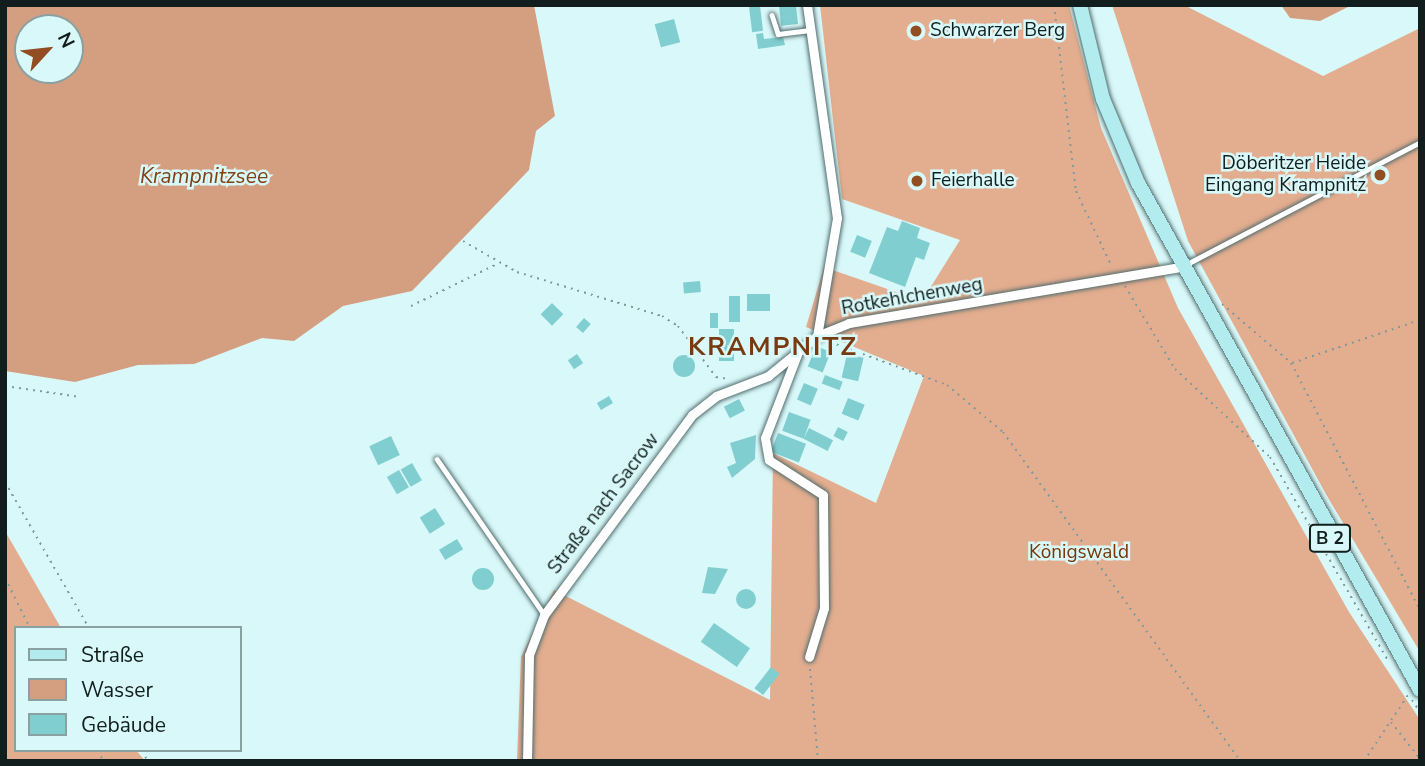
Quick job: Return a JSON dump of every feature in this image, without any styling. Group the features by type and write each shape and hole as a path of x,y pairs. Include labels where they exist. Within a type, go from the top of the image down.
{"main road":[{"name":"B 2","path":"1080,5 1102,99 1180,267 1411,688"}],"street":[{"name":"Rotkehlchenweg","path":"807,5 837,218 817,336"},
{"name":"Rotkehlchenweg","path":"817,336 849,323 1122,280 1180,267"},
{"name":"Straße nach Sacrow","path":"527,761 528,655 544,615 692,415 747,383 768,376 817,336"},
{"path":"798,350 765,438 774,466 824,495 824,608 809,657"}],"lane":[{"path":"772,15 778,34 811,30"},
{"path":"1180,267 1420,142"},
{"path":"437,459 544,615"}],"path":[{"path":"1054,5 1076,191 1098,247 1122,280 1175,369 1270,457 1394,671"},
{"path":"463,241 498,263 617,307 662,316 678,326 716,377 747,383"},
{"path":"411,306 498,263"},
{"path":"1216,301 1292,363 1420,610"},
{"path":"1292,363 1420,320"},
{"path":"817,336 947,385 1003,432 1240,761"},
{"path":"5,386 80,397"},
{"path":"5,482 88,626"},
{"path":"5,578 29,626"},
{"path":"809,657 818,761"},
{"path":"1411,688 1420,712"},
{"path":"1364,761 1411,688"},
{"path":"1390,721 1420,759"}],"green space":[{"name":"Königswald","path":"820,5 1069,5 1101,128 1178,308 1349,612 1420,720 1420,761 517,761 521,657 554,590 770,700 773,453 876,503 924,376 806,327 824,267 922,301 960,240 842,199"},
{"path":"1112,5 1184,5 1323,76 1420,28 1420,652 1327,496 1188,241"},
{"path":"5,531 60,626 14,626 14,752 138,752 145,761 5,761"}],"water":[{"name":"Krampnitzsee","path":"5,5 534,5 555,116 536,131 529,170 412,291 343,306 294,341 262,338 194,364 138,365 75,382 5,371"},
{"path":"1281,5 1352,5 1320,21 1290,18"}],"building":[{"path":"796,5 798,24 781,26 779,7"},
{"path":"760,6 763,31 752,32 749,7"},
{"path":"674,19 680,42 661,47 655,24"},
{"path":"763,33 764,39 783,37 785,45 758,49 756,34"},
{"path":"902,221 920,228 917,238 930,243 924,260 916,257 905,287 869,273 887,227 898,231"},
{"path":"857,235 872,241 865,258 850,252"},
{"path":"700,281 701,292 684,293 683,282"},
{"path":"747,294 770,294 770,311 747,311"},
{"path":"729,296 740,296 740,322 729,322"},
{"path":"552,303 563,314 552,326 541,314"},
{"path":"710,313 718,313 718,328 710,328"},
{"path":"584,318 591,324 583,333 576,327"},
{"path":"719,329 734,329 734,361 719,361"},
{"path":"816,346 831,352 823,372 808,366"},
{"path":"577,354 583,363 574,369 568,360"},
{"path":"847,354 864,358 858,381 842,377"},
{"path":"684,355 692,358 695,366 692,374 684,377 676,374 673,366 676,358"},
{"path":"825,375 843,382 840,390 822,383"},
{"path":"804,383 818,389 811,405 797,400"},
{"path":"609,396 613,403 601,410 597,403"},
{"path":"848,398 865,405 858,421 842,414"},
{"path":"739,399 745,411 730,418 724,407"},
{"path":"789,412 811,420 804,439 782,431"},
{"path":"838,427 848,432 843,441 833,436"},
{"path":"809,428 833,440 828,451 804,439"},
{"path":"778,433 806,444 799,462 771,452"},
{"path":"756,435 755,459 732,478 727,467 736,463 730,443"},
{"path":"391,436 400,455 378,465 369,446"},
{"path":"412,463 422,480 411,487 401,470"},
{"path":"399,470 409,487 397,494 387,477"},
{"path":"435,508 445,524 430,534 420,518"},
{"path":"457,539 463,549 445,560 439,550"},
{"path":"708,567 728,569 715,594 702,593"},
{"path":"483,568 491,571 494,579 491,587 483,590 475,587 472,579 475,571"},
{"path":"746,589 753,592 756,599 753,606 746,609 739,606 736,599 739,592"},
{"path":"714,623 750,648 737,667 701,642"},
{"path":"771,667 780,674 763,695 754,688"}],"place":[{"name":"Schwarzer Berg","path":"916,31"},
{"name":"Döberitzer Heide Eingang Krampnitz","path":"1380,175"},
{"name":"Feierhalle","path":"917,181"}],"district":[{"name":"KRAMPNITZ","path":"773,347"}]}
